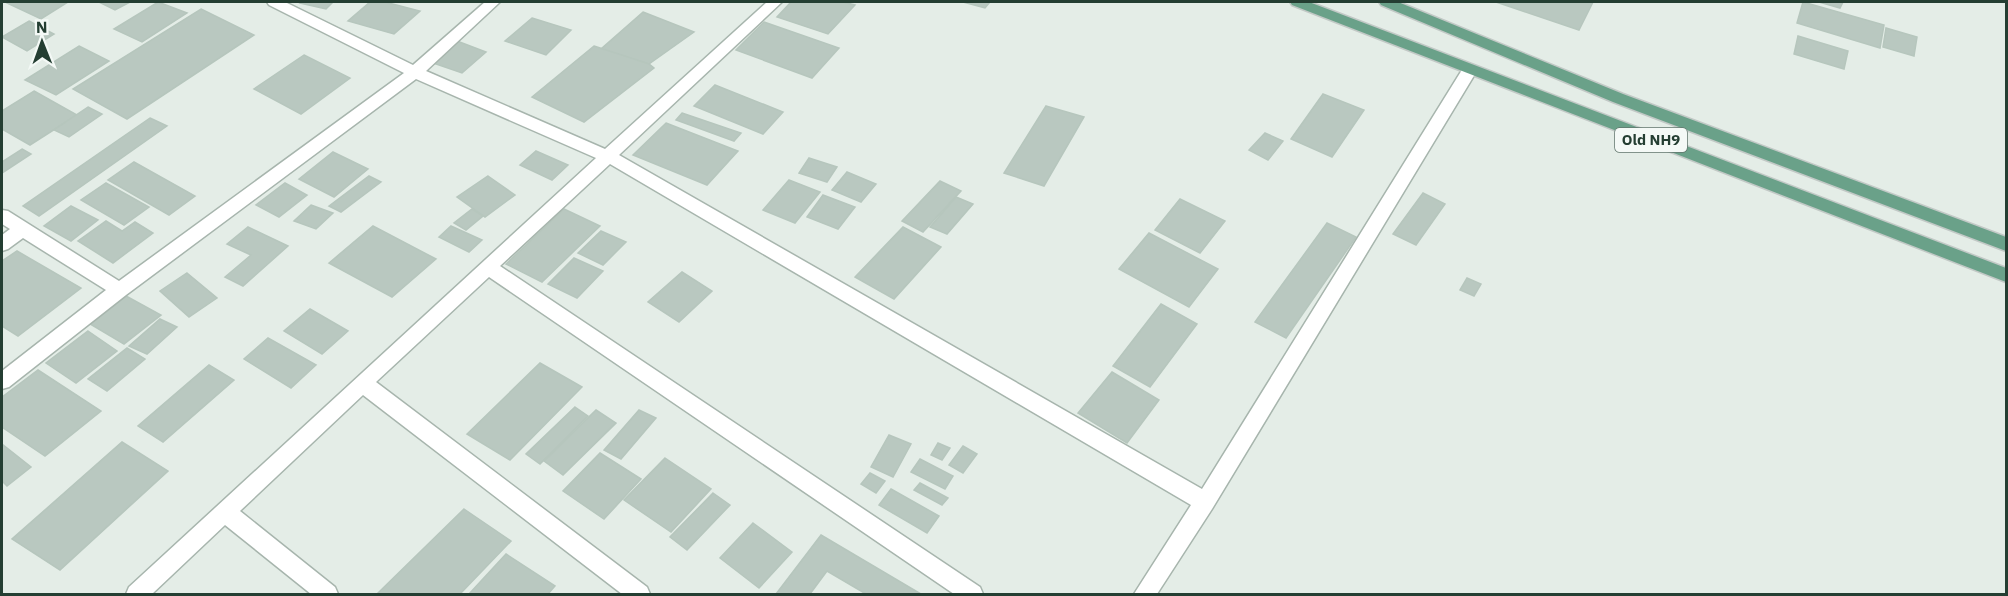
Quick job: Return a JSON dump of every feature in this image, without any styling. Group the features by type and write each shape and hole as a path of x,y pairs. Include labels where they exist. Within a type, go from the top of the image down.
{"main road":[{"name":"Old NH9","path":"1297,2 2007,275"},
{"name":"Old NH9","path":"1386,2 1618,98 2007,244"}],"street":[{"path":"2,381 120,290 415,72 493,2"},
{"path":"137,594 775,2"},
{"path":"284,4 415,72 608,157 1205,502"},
{"path":"1145,594 1205,502 1470,69"},
{"path":"2,216 120,290"},
{"path":"2,244 22,230"},
{"path":"488,267 972,594"},
{"path":"362,383 639,594"},
{"path":"225,512 327,594"}],"building":[{"path":"5,2 68,2 41,19"},
{"path":"99,2 130,2 115,10"},
{"path":"158,2 187,13 142,42 114,29"},
{"path":"301,2 333,2 326,9"},
{"path":"370,2 385,2 420,11 394,34 348,21"},
{"path":"791,2 843,2 855,5 828,34 777,17"},
{"path":"963,2 990,2 985,8"},
{"path":"1496,2 1593,2 1579,30"},
{"path":"1803,2 1884,25 1880,48 1797,23"},
{"path":"1819,2 1843,2 1840,8"},
{"path":"201,9 254,35 127,119 73,89"},
{"path":"643,12 694,32 649,64 601,49"},
{"path":"532,18 571,30 546,55 505,41"},
{"path":"29,21 54,34 27,51 2,37"},
{"path":"764,22 839,48 812,78 736,50"},
{"path":"1886,28 1917,37 1914,56 1883,47"},
{"path":"1798,36 1848,51 1844,69 1794,54"},
{"path":"457,41 486,52 462,73 433,63"},
{"path":"79,46 109,61 56,95 25,80"},
{"path":"594,46 649,64 654,68 584,122 532,97"},
{"path":"304,55 350,78 301,114 254,89"},
{"path":"715,85 783,112 763,134 694,106"},
{"path":"34,91 77,115 30,145 2,129 2,111"},
{"path":"1323,94 1364,110 1332,157 1291,139"},
{"path":"1046,106 1084,117 1044,186 1004,173"},
{"path":"88,107 102,114 69,137 54,130"},
{"path":"682,113 741,133 734,141 676,120"},
{"path":"150,118 167,126 39,216 23,206"},
{"path":"666,123 738,151 707,185 633,155"},
{"path":"1265,133 1283,141 1268,160 1249,150"},
{"path":"22,149 31,154 2,173 2,162"},
{"path":"536,151 568,165 552,180 520,165"},
{"path":"333,152 368,169 334,197 299,179"},
{"path":"809,158 837,167 827,182 799,173"},
{"path":"134,162 195,196 169,215 108,180"},
{"path":"847,172 876,184 861,202 832,190"},
{"path":"369,176 381,182 341,212 329,206"},
{"path":"488,176 515,195 485,217 457,197"},
{"path":"789,180 820,192 795,223 763,210"},
{"path":"940,181 961,191 923,232 902,221"},
{"path":"106,183 149,207 124,225 81,200"},
{"path":"285,183 307,195 279,217 256,205"},
{"path":"1423,193 1445,204 1416,245 1393,234"},
{"path":"823,195 855,207 838,229 807,217"},
{"path":"956,197 973,204 947,234 930,227"},
{"path":"1180,199 1225,221 1200,253 1155,230"},
{"path":"311,205 333,213 316,229 294,221"},
{"path":"71,206 98,220 71,241 44,226"},
{"path":"472,209 483,216 466,230 454,223"},
{"path":"564,209 600,226 542,282 506,264"},
{"path":"106,221 122,231 135,222 153,233 113,263 78,241"},
{"path":"1327,223 1356,237 1286,338 1255,322"},
{"path":"373,226 436,259 392,297 329,263"},
{"path":"451,226 482,240 469,252 439,237"},
{"path":"248,227 288,246 243,286 225,277 251,255 227,244"},
{"path":"903,227 941,247 894,299 855,277"},
{"path":"601,231 626,242 603,265 578,253"},
{"path":"1149,233 1218,269 1189,307 1119,269"},
{"path":"17,251 81,288 18,336 2,326 2,261"},
{"path":"574,258 603,271 577,298 548,284"},
{"path":"682,272 712,291 679,322 648,302"},
{"path":"187,273 217,298 189,317 160,291"},
{"path":"1467,278 1481,284 1474,296 1460,290"},
{"path":"126,296 161,315 124,344 90,324"},
{"path":"1161,304 1197,324 1150,387 1113,366"},
{"path":"310,309 348,331 322,354 284,331"},
{"path":"160,319 177,327 147,354 129,346"},
{"path":"88,331 117,351 76,383 46,363"},
{"path":"268,338 316,365 291,388 244,359"},
{"path":"127,348 145,359 107,391 88,379"},
{"path":"540,363 582,387 510,460 467,434"},
{"path":"209,365 234,380 163,442 138,426"},
{"path":"38,370 101,411 45,456 2,427 2,397"},
{"path":"1112,372 1159,400 1127,443 1078,413"},
{"path":"575,407 588,416 540,464 526,454"},
{"path":"596,410 616,423 563,475 544,461"},
{"path":"639,410 656,418 621,459 604,450"},
{"path":"889,435 911,444 893,477 871,467"},
{"path":"122,442 168,471 60,570 12,539"},
{"path":"938,443 950,448 942,460 931,455"},
{"path":"2,444 31,467 7,486 2,481"},
{"path":"963,446 977,454 963,473 949,465"},
{"path":"600,453 641,479 604,519 563,491"},
{"path":"665,458 711,489 671,532 624,500"},
{"path":"920,459 953,476 945,489 911,472"},
{"path":"870,473 885,481 876,493 861,484"},
{"path":"920,483 948,498 942,505 914,490"},
{"path":"891,489 939,516 927,533 879,505"},
{"path":"713,493 730,505 687,550 670,537"},
{"path":"464,509 511,541 460,594 377,594"},
{"path":"753,523 792,552 759,588 720,558"},
{"path":"821,535 921,594 866,594 827,571 810,594 776,594"},
{"path":"506,554 555,586 548,594 469,594"}]}
